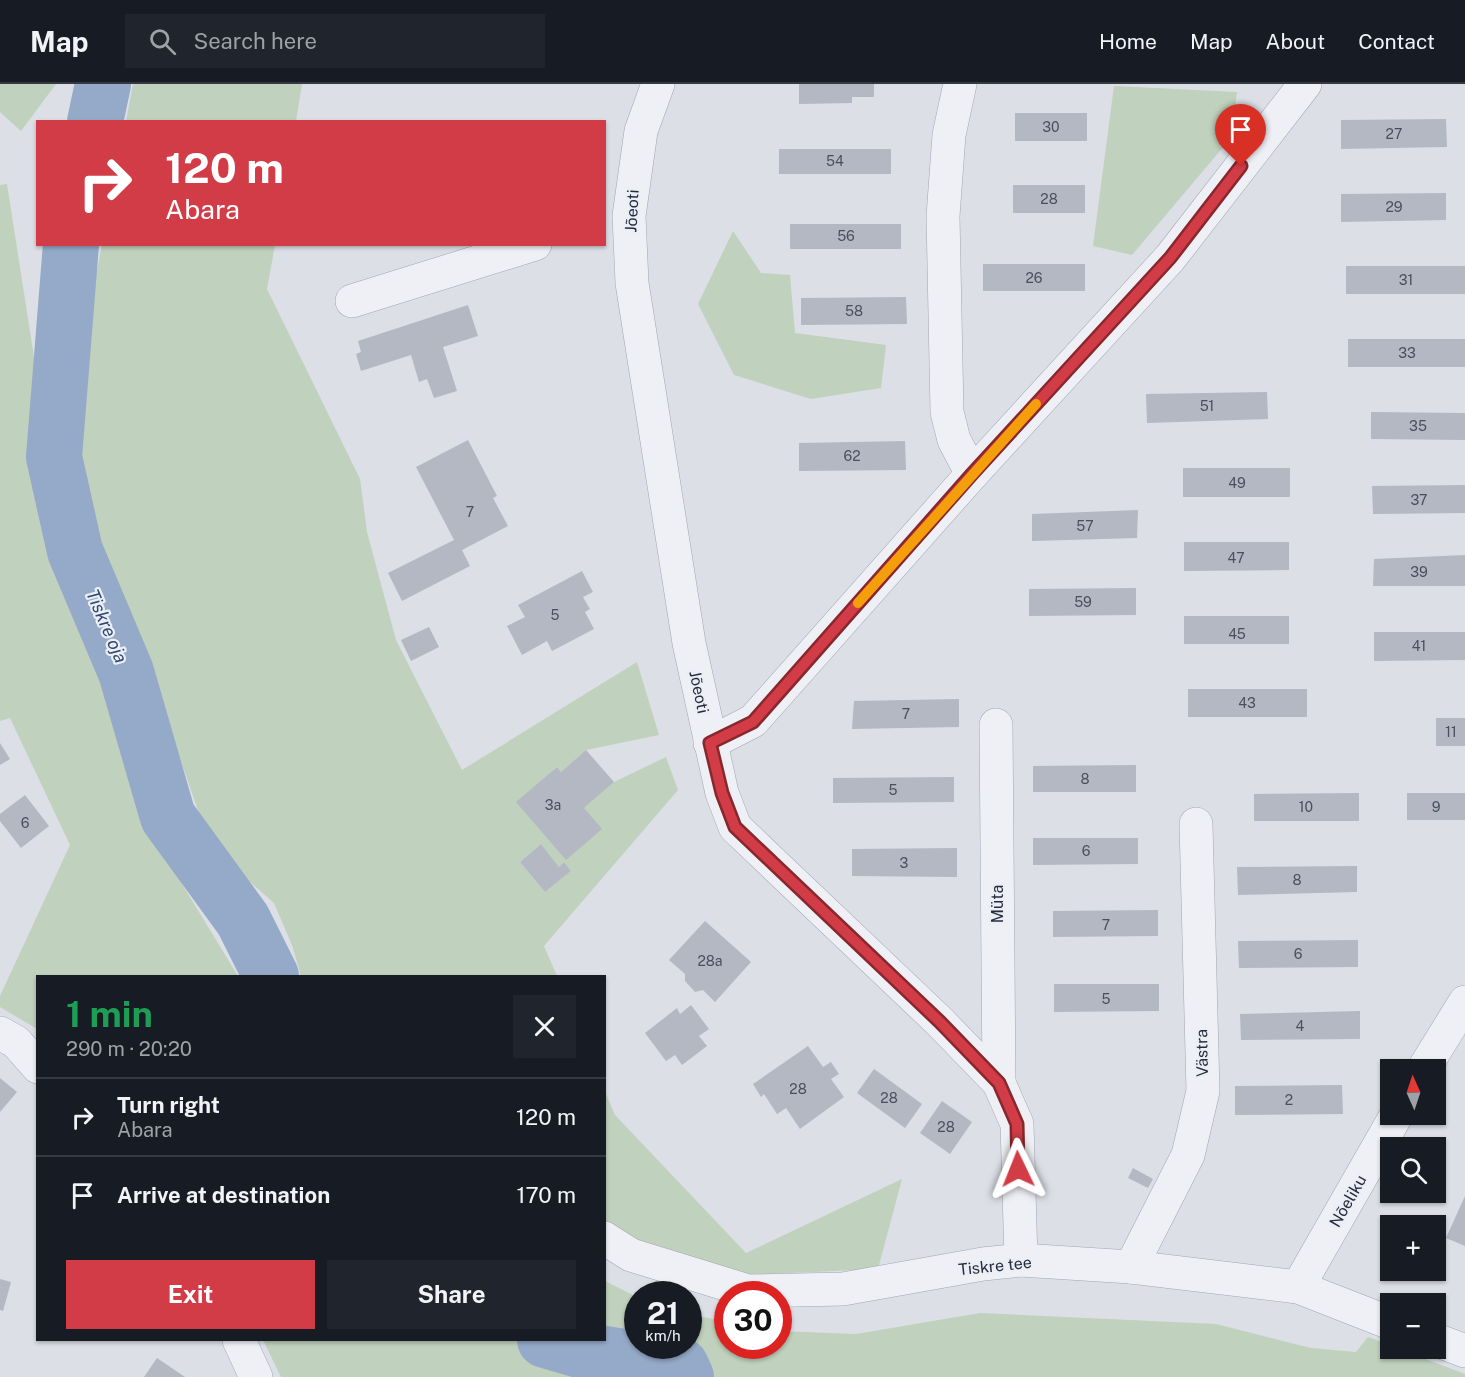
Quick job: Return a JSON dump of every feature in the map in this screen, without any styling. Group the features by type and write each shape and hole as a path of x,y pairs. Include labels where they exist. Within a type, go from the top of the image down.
{"street":[{"name":"Jõeoti","path":"658,84 641,132 617,219 634,294 689,643 722,793 735,827 940,1022 999,1083 1017,1124 1021,1260"},
{"path":"960,84 949,135 943,216 947,412 954,440 972,474"},
{"path":"710,743 753,722 972,474 1170,258 1305,84"},
{"path":"352,301 529,246"},
{"name":"Müta","path":"996,725 999,1083"},
{"name":"Västra","path":"1131,1267 1188,1155 1203,1092 1197,824"},
{"path":"1430,1059 1465,1002"},
{"path":"0,1033 16,1042 36,1065"},
{"name":"Nõeliku","path":"1298,1287 1391,1125"},
{"name":"Tiskre tee","path":"606,1239 631,1255 748,1291 843,1289 983,1264 1021,1260 1131,1267 1298,1287 1380,1319"},
{"path":"239,1341 256,1377"},
{"path":"1446,1344 1465,1351"}],"green space":[{"path":"0,84 56,84 21,131 0,112"},
{"path":"133,84 302,84 296,120 126,120"},
{"path":"1114,86 1237,92 1230,139 1132,255 1093,246"},
{"path":"7,184 36,370 36,500 95,654 146,825 237,975 36,975 36,1028 0,1007 0,996 70,845 10,718 0,721 0,185"},
{"path":"733,231 761,273 790,275 795,333 886,345 881,388 811,399 734,375 698,304"},
{"path":"102,246 275,246 267,289 360,479 367,532 396,640 462,770 637,662 659,735 586,750 561,772 557,767 517,802 584,808 614,782 666,757 678,790 544,946 557,975 301,975 292,945 274,903 211,848 147,663 75,474 92,294","holes":["541,844 559,867 564,862 571,871 545,892 520,862"]},
{"path":"606,1094 615,1115 746,1253 902,1179 878,1269 748,1275 639,1247 606,1225"},
{"path":"606,1282 624,1290 624,1359 702,1359 702,1317 714,1319 714,1359 792,1359 792,1332 856,1334 980,1313 1216,1324 1311,1348 1356,1352 1368,1337 1380,1341 1380,1359 1425,1359 1465,1374 1465,1377 281,1377 263,1341 606,1341"}],"building":[{"path":"799,84 874,84 874,97 852,97 852,103 799,104"},
{"path":"1015,113 1087,113 1087,141 1015,141"},
{"path":"1446,119 1447,147 1341,149 1341,120"},
{"path":"779,149 891,149 891,174 779,174"},
{"path":"1013,185 1085,185 1085,213 1013,213"},
{"path":"1446,193 1446,220 1341,222 1341,194"},
{"path":"790,224 901,224 901,249 790,249"},
{"path":"983,264 1085,264 1085,291 983,291"},
{"path":"1346,266 1465,266 1465,294 1346,294"},
{"path":"906,297 907,324 801,325 801,298"},
{"path":"468,305 478,336 443,347 457,391 434,398 427,379 419,382 411,355 361,371 356,354 361,352 358,341"},
{"path":"1348,339 1465,339 1465,367 1348,367"},
{"path":"1267,392 1268,419 1147,423 1146,394"},
{"path":"1371,412 1465,413 1465,440 1371,439"},
{"path":"468,440 497,496 493,498 508,526 462,550 470,566 402,601 388,573 454,540 416,467"},
{"path":"905,441 906,470 799,471 799,443"},
{"path":"1183,468 1290,468 1290,497 1183,497"},
{"path":"1465,485 1465,513 1373,514 1372,486"},
{"path":"1138,510 1137,538 1032,541 1032,514"},
{"path":"1184,542 1289,542 1289,570 1184,571"},
{"path":"1465,555 1465,586 1373,586 1374,559"},
{"path":"582,571 593,592 583,597 590,609 585,612 594,629 552,651 547,641 522,655 507,626 525,617 518,605"},
{"path":"1136,588 1136,615 1029,616 1029,589"},
{"path":"1184,616 1289,616 1289,644 1184,644"},
{"path":"429,627 439,647 411,661 401,640"},
{"path":"1374,632 1465,632 1465,660 1374,661"},
{"path":"1188,689 1307,689 1307,717 1188,717"},
{"path":"959,699 959,727 852,729 854,701"},
{"path":"1436,718 1465,718 1465,746 1436,746"},
{"path":"0,743 10,759 0,765"},
{"path":"586,750 614,782 584,808 602,829 566,860 516,802 557,767 561,772"},
{"path":"1136,765 1136,792 1033,792 1033,766"},
{"path":"954,777 954,802 833,803 833,778"},
{"path":"1359,793 1359,821 1254,821 1254,794"},
{"path":"1407,793 1465,793 1465,820 1407,820"},
{"path":"25,795 49,826 21,848 0,821 0,814"},
{"path":"1033,838 1138,838 1138,864 1033,865"},
{"path":"541,844 559,867 564,862 571,871 545,892 520,862"},
{"path":"957,848 957,877 852,876 852,849"},
{"path":"1357,866 1357,892 1238,895 1237,867"},
{"path":"1158,910 1158,936 1053,937 1053,911"},
{"path":"705,921 751,962 715,1002 703,990 695,992 685,981 685,974 669,960"},
{"path":"1358,940 1358,967 1239,968 1238,941"},
{"path":"1054,984 1159,984 1159,1011 1054,1012"},
{"path":"691,1005 709,1029 699,1036 707,1046 682,1065 675,1055 666,1061 645,1033 677,1008 680,1014"},
{"path":"1360,1011 1360,1039 1241,1040 1240,1014"},
{"path":"808,1046 823,1067 831,1062 839,1074 831,1079 844,1097 800,1129 786,1108 777,1114 764,1094 761,1097 753,1084"},
{"path":"874,1069 922,1104 905,1128 857,1093"},
{"path":"0,1078 17,1092 0,1112"},
{"path":"1342,1085 1343,1114 1235,1115 1235,1086"},
{"path":"942,1101 972,1122 950,1154 920,1133"},
{"path":"1133,1168 1153,1179 1148,1188 1128,1178"},
{"path":"1465,1196 1465,1246 1446,1238"},
{"path":"0,1279 11,1282 3,1311 0,1310"},
{"path":"157,1358 185,1377 144,1377"}],"waterway":[{"name":"Tiskre oja","path":"95,120 103,84"},
{"name":"Tiskre oja","path":"71,246 54,457 75,551 126,672 168,817 243,920 270,975"},
{"name":"Tiskre oja","path":"548,1341 579,1350 681,1366 686,1377"}],"slow traffic":[{"path":"858,603 1036,404"}],"route":[{"path":"1018,1169 1017,1124 999,1083 940,1022 735,827 722,793 710,743 753,722 972,474 1170,258 1241,166"}]}
